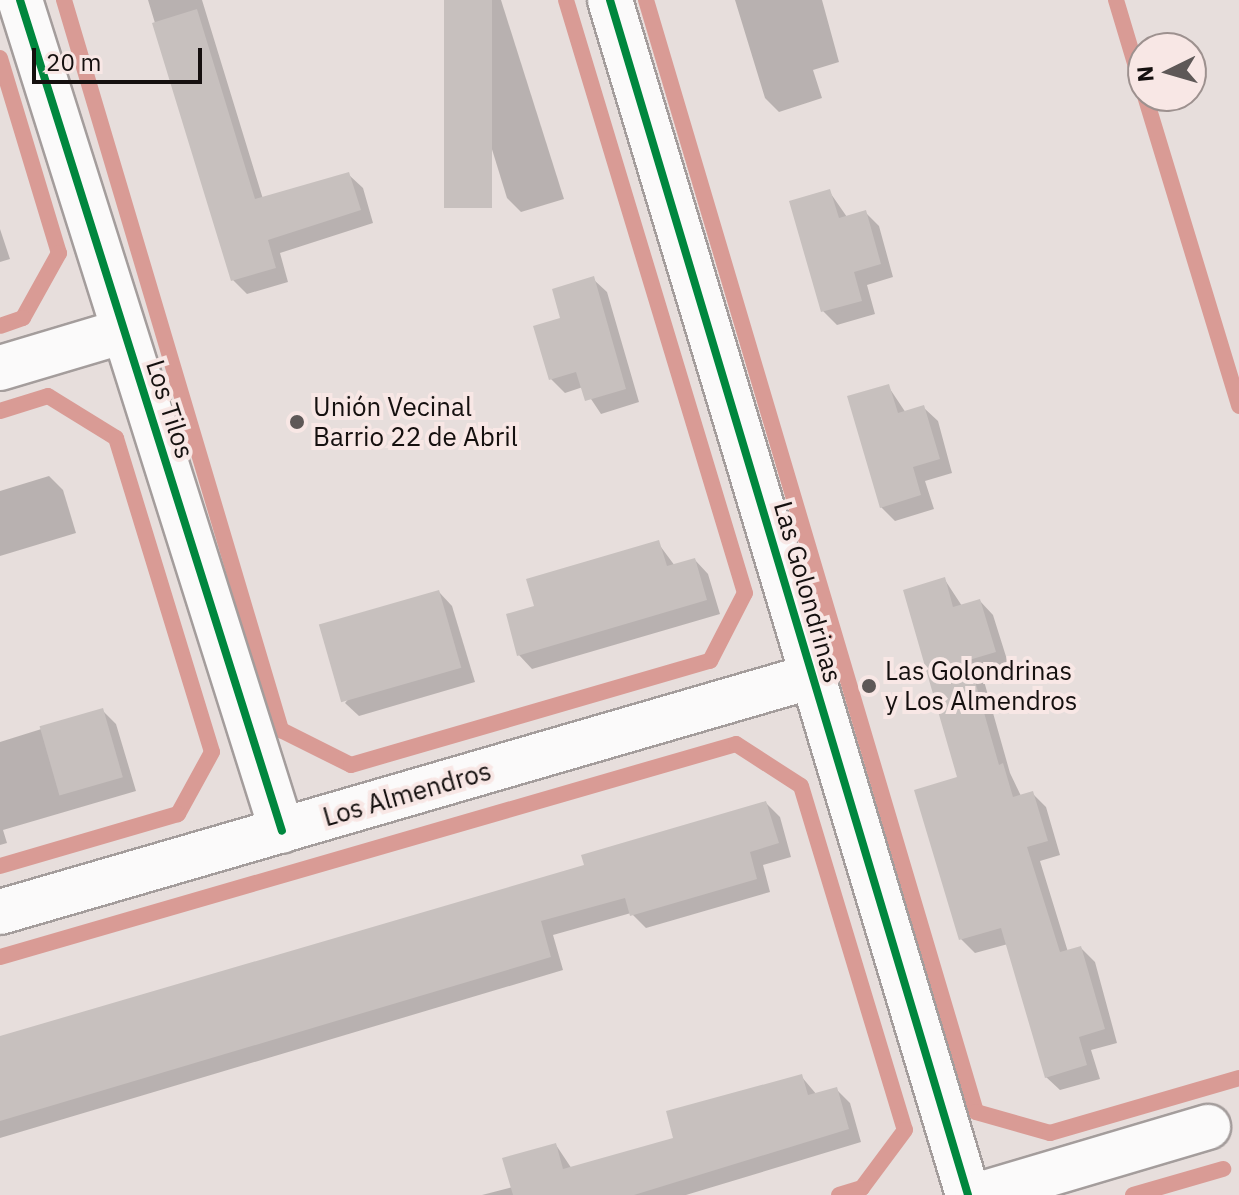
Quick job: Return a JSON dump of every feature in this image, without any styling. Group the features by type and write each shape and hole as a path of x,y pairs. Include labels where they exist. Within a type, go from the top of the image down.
{"street":[{"name":"Los Tilos","path":"20,0 282,831"},
{"name":"Las Golondrinas","path":"610,0 968,1195"},
{"path":"0,368 124,331"},
{"name":"Los Almendros","path":"0,912 813,676"},
{"path":"978,1195 1208,1127"}],"building":[{"path":"444,0 492,0 492,208 444,208"},
{"path":"197,9 255,199 349,172 361,210 268,240 276,268 231,281 152,23"},
{"path":"830,189 839,218 866,210 881,264 854,272 862,301 821,312 789,201"},
{"path":"594,276 626,389 585,401 576,372 549,380 533,326 560,318 552,289"},
{"path":"889,384 898,413 924,405 940,459 913,467 921,495 880,508 847,396"},
{"path":"659,540 667,566 695,558 707,600 517,656 506,614 534,606 526,579"},
{"path":"945,577 953,607 980,599 996,652 969,660 999,765 1003,763 1013,797 1033,791 1048,841 1027,847 1060,952 1081,946 1105,1029 1079,1037 1087,1065 1045,1078 1001,928 959,940 914,790 957,777 903,590"},
{"path":"439,590 461,668 341,702 319,624"},
{"path":"103,708 123,777 59,795 40,726"},
{"path":"766,801 779,843 750,852 757,879 630,916 625,898 541,921 551,957 0,1121 0,1036 584,865 581,855"},
{"path":"802,1074 808,1095 837,1087 849,1129 634,1195 513,1195 502,1158 556,1143 563,1169 673,1138 666,1111"}],"waterway":[{"path":"64,0 281,730 351,765 710,661 745,593 566,0"},
{"path":"646,0 976,1112 1050,1133 1239,1078"},
{"path":"1116,0 1127,37"},
{"path":"0,58 59,253 23,318 0,326"},
{"path":"1150,112 1239,406"},
{"path":"0,411 48,396 116,438 212,752 178,814 0,866"},
{"path":"0,957 736,744 801,786 905,1130 862,1188 839,1195"},
{"path":"1133,1195 1223,1169"}],"cycle path":[{"path":"20,0 282,831"},
{"path":"610,0 968,1195"}],"place":[{"name":"Unión Vecinal Barrio 22 de Abril","path":"297,422"},
{"name":"Las Golondrinas y Los Almendros","path":"869,686"}]}
